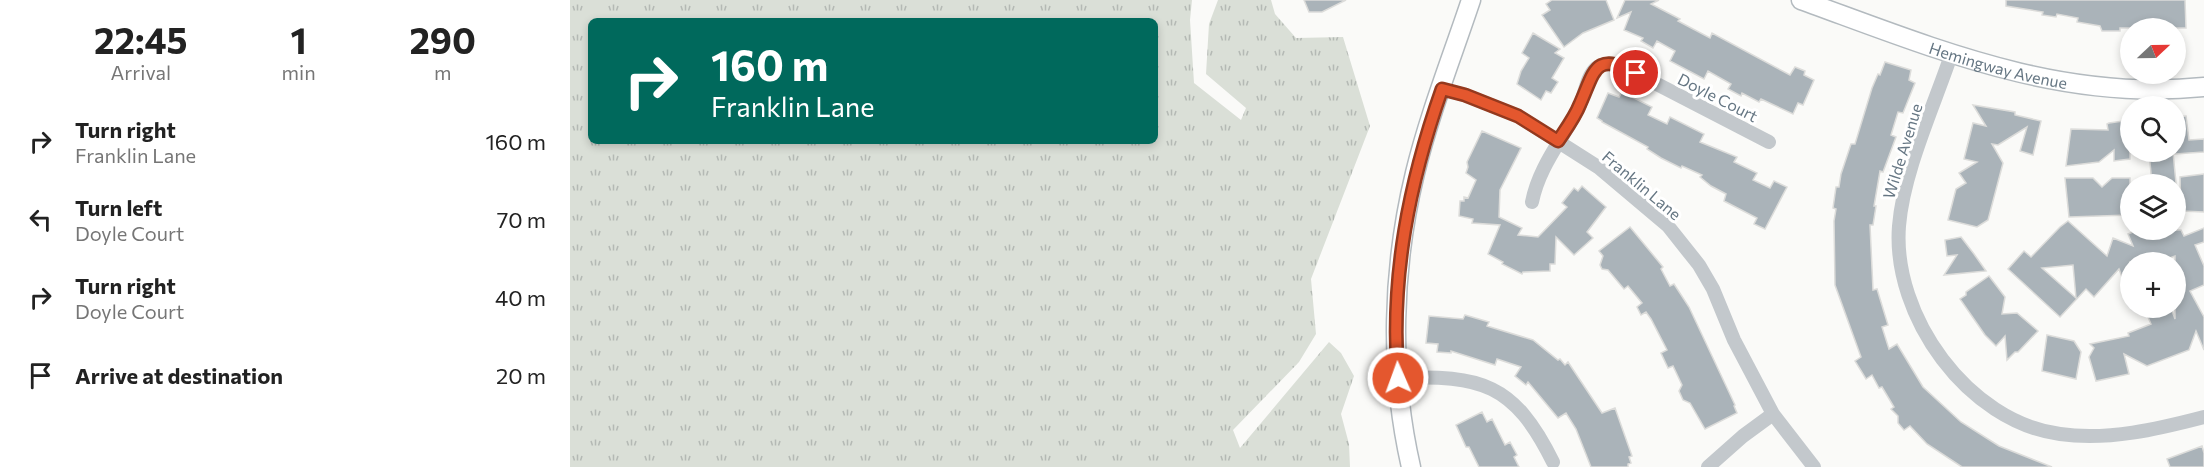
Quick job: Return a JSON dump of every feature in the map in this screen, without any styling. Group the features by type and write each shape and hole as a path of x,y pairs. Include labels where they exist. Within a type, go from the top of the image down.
{"main road":[{"path":"1412,467 1398,378 1397,297 1400,255 1415,174 1471,0"},
{"name":"Hemingway Avenue","path":"1801,0 1949,52 2007,70 2066,83 2095,87 2171,90 2204,87"}],"street":[{"name":"Wilde Avenue","path":"1949,52 1949,61 1902,201 1898,249 1900,271 1911,304 1927,336 1956,376 1989,404 2023,424 2049,432 2079,436 2123,434 2204,417"},
{"name":"Doyle Court","path":"1532,202 1536,183 1579,107 1589,78 1596,68 1606,63 1615,63 1769,142"},
{"name":"Franklin Lane","path":"1442,89 1465,95 1518,116 1598,167 1668,226 1699,266 1713,289 1755,383 1773,414 1814,467"},
{"path":"1398,378 1467,379 1496,390 1517,406 1541,438 1553,462"},
{"path":"1708,467 1743,436 1773,414"}],"green space":[{"path":"570,0 1192,0 1190,20 1194,83 1241,120 1246,108 1206,74 1209,24 1218,0 1271,0 1275,14 1296,38 1343,37 1370,126 1311,279 1316,334 1299,362 1233,430 1240,448 1329,342 1341,353 1354,376 1341,414 1349,444 1350,467 570,467"}],"building":[{"path":"1304,0 1346,0 1322,12 1309,12"},
{"path":"1552,0 1606,0 1614,20 1583,33 1564,47 1542,15 1550,10 1546,4"},
{"path":"1625,0 1659,0 1651,4 1710,38 1712,33 1790,75 1795,67 1805,71 1804,75 1814,80 1803,105 1798,103 1793,114 1761,99 1759,102 1742,93 1741,96 1728,89 1731,84 1708,71 1704,79 1670,61 1675,51 1657,41 1653,48 1641,41 1643,38 1624,30 1631,12 1617,18"},
{"path":"2006,0 2185,0 2186,18 2120,18 2120,31 2102,31 2100,26 2077,22 2078,18 2057,14 2056,17 2042,15 2043,12 2006,6"},
{"path":"1533,33 1560,49 1555,53 1564,58 1552,78 1558,82 1551,93 1546,91 1541,100 1517,84 1521,71 1529,58 1522,53"},
{"path":"1885,62 1911,70 1909,80 1915,83 1903,113 1898,112 1891,135 1896,137 1883,172 1880,171 1873,225 1870,225 1873,290 1877,289 1888,325 1882,327 1889,349 1897,344 1923,387 1961,422 1999,446 2052,467 1962,467 1927,444 1910,426 1904,430 1898,423 1898,416 1891,409 1894,407 1882,387 1879,388 1872,375 1866,379 1855,361 1861,357 1835,285 1834,221 1836,209 1833,208 1836,187 1839,187 1851,144 1855,144 1872,88"},
{"path":"1622,92 1652,107 1648,115 1667,124 1670,117 1704,134 1700,142 1737,157 1734,162 1757,173 1753,180 1770,188 1774,181 1787,187 1765,229 1754,224 1757,218 1724,201 1726,194 1711,186 1700,177 1702,175 1661,158 1647,149 1648,147 1597,118 1608,93 1619,97"},
{"path":"1973,105 2015,112 2015,115 2041,121 2033,155 2020,151 2027,127 1998,145 1992,144 2003,163 1988,220 1977,227 1948,220 1956,189 1966,183 1959,173 1977,162 1964,159 1973,123 1986,126"},
{"path":"2186,116 2189,140 2204,139 2204,152 2186,153"},
{"path":"2120,121 2120,160 2114,161 2114,150 2099,162 2066,166 2071,129 2108,130 2107,124"},
{"path":"1482,131 1521,148 1500,190 1499,217 1522,228 1518,235 1538,237 1567,207 1562,203 1574,188 1578,191 1582,186 1606,207 1587,232 1593,238 1574,255 1556,237 1555,264 1550,264 1550,271 1523,272 1522,274 1502,264 1503,262 1488,254 1500,225 1472,223 1473,219 1459,216 1460,201 1464,201 1464,197 1468,198 1476,180 1466,173 1467,162"},
{"path":"2150,162 2174,162 2175,174 2151,174"},
{"path":"2204,174 2204,212 2186,211 2186,176"},
{"path":"2065,178 2093,178 2102,187 2112,178 2120,178 2120,215 2069,217"},
{"path":"2068,221 2107,256 2113,238 2133,246 2130,240 2186,240 2186,235 2204,228 2204,242 2195,245 2204,266 2204,285 2190,291 2204,317 2204,350 2196,331 2189,350 2147,366 2124,354 2129,374 2096,381 2089,357 2094,348 2090,344 2129,336 2128,333 2151,324 2148,318 2186,318 2186,252 2120,252 2120,272 2119,269 2094,297 2086,289 2060,317 2008,269 2024,251 2031,257","holes":["2073,265 2076,298 2042,268"]},
{"path":"1630,227 1663,267 1661,269 1670,286 1674,284 1689,307 1735,405 1737,413 1705,429 1690,403 1683,400 1679,391 1682,385 1673,366 1668,368 1661,353 1667,350 1651,319 1646,312 1641,315 1637,307 1642,303 1628,286 1624,289 1608,270 1602,269 1600,265 1603,256 1599,251"},
{"path":"1961,237 1986,271 1944,275 1957,255 1947,256 1945,240"},
{"path":"1989,276 2005,297 2002,314 2017,313 2038,331 2007,360 2005,336 1996,346 1985,335 1960,299"},
{"path":"1465,315 1489,322 1487,326 1533,340 1565,365 1568,362 1602,413 1615,408 1632,456 1629,457 1631,463 1628,467 1591,467 1576,429 1566,413 1558,418 1528,382 1526,385 1515,376 1521,367 1497,359 1495,365 1451,351 1451,353 1437,352 1438,344 1426,343 1429,316 1463,319"},
{"path":"2047,335 2074,341 2081,352 2076,379 2042,371"},
{"path":"1482,412 1487,422 1492,419 1505,445 1510,442 1517,455 1514,457 1519,467 1479,467 1456,425"},
{"path":"2202,446 2204,467 2170,467 2167,459"}],"route":[{"path":"1398,378 1397,297 1400,255 1415,174 1426,133 1442,89 1465,95 1518,116 1558,141 1579,107 1589,78 1596,68 1606,63 1615,63 1636,73"}]}
